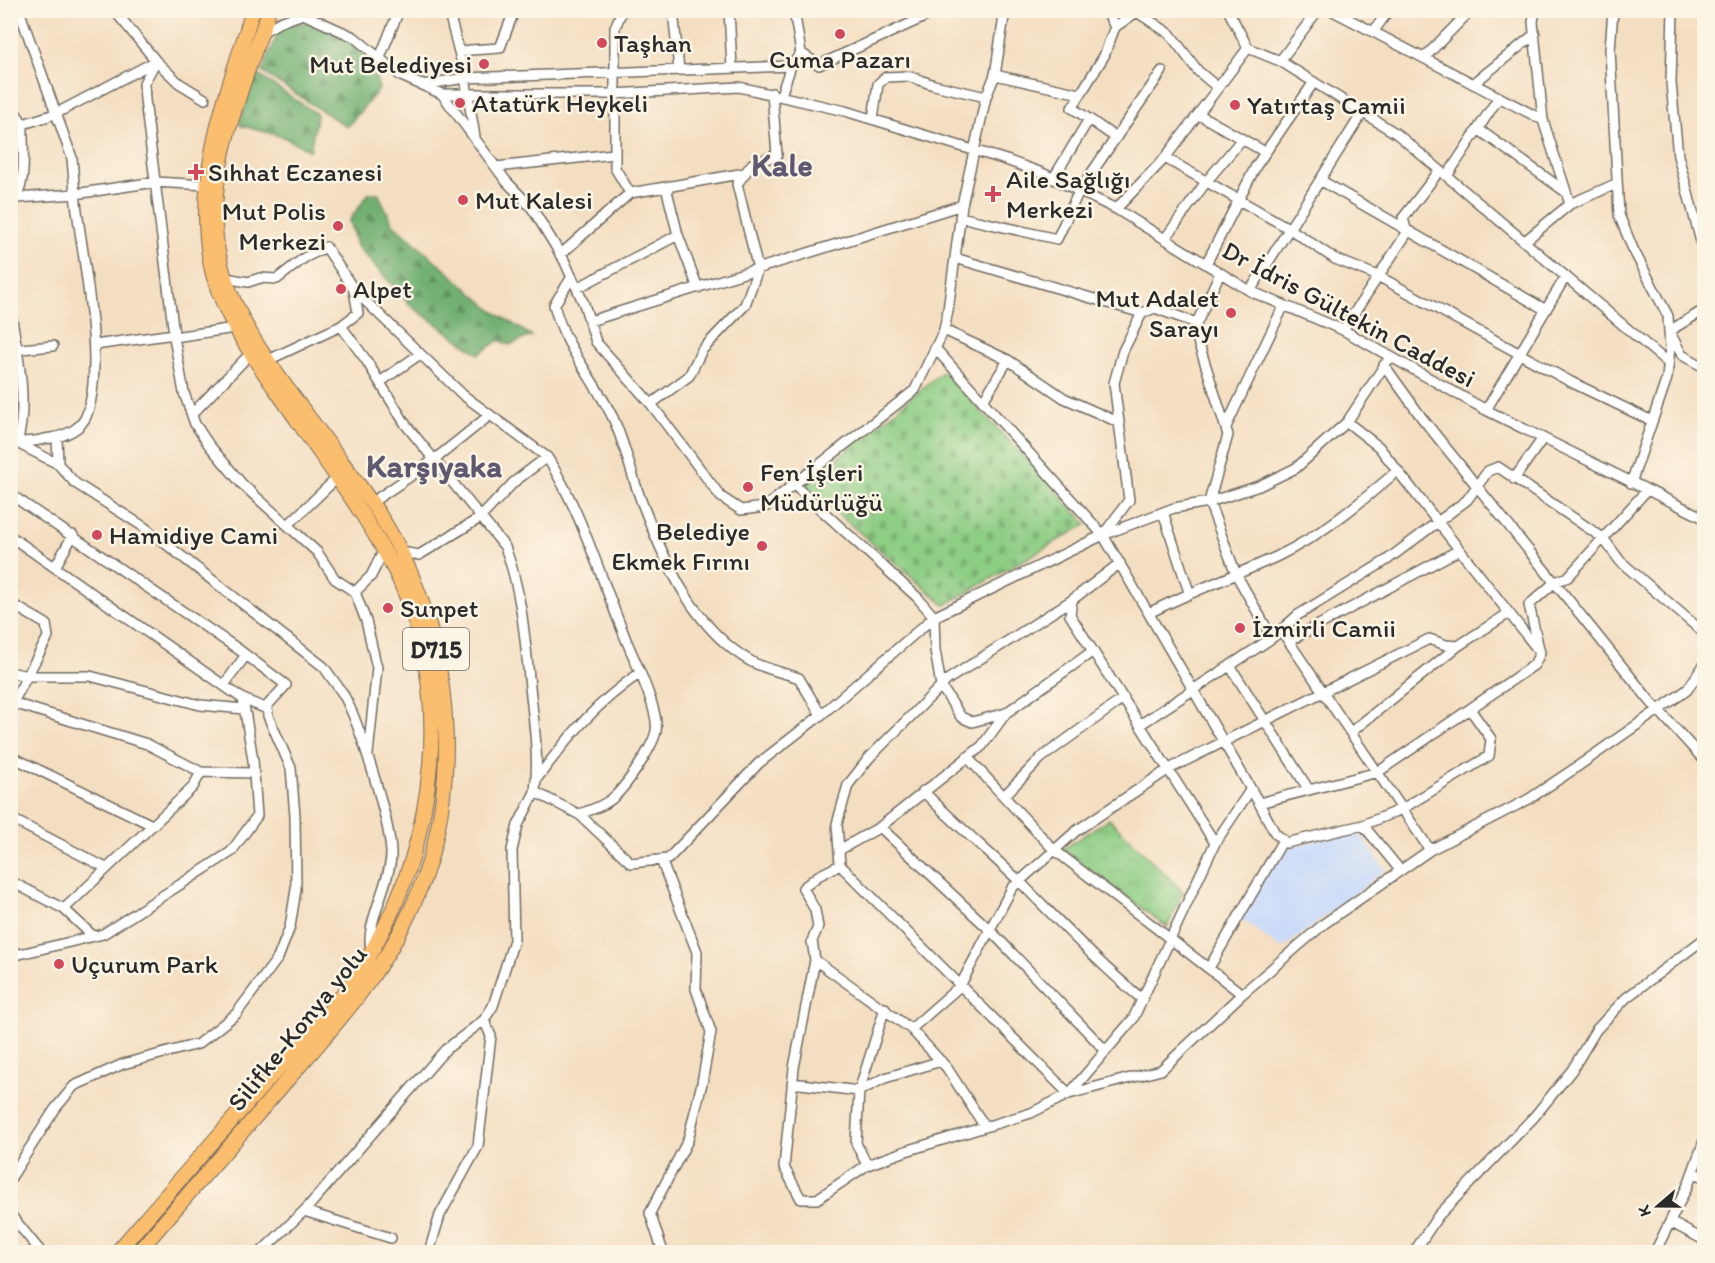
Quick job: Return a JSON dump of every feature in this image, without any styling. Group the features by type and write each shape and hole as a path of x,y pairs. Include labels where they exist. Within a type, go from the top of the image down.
{"highway":[{"name":"Silifke-Konya yolu","path":"138,1252 349,1010 384,962 410,913 421,883 437,830 444,781 444,682 434,640 401,552 371,503 235,328 212,269 207,237 206,185 211,150 254,10"},
{"name":"Silifke-Konya yolu","path":"117,1252 334,1005 372,950 415,852 425,810 431,758 430,702 423,650 414,619 384,550 259,360 226,278 218,248 219,186 236,101 269,10"}],"street":[{"path":"14,441 57,437 80,425 87,415 95,345 72,158 20,10"},
{"path":"114,10 156,61 179,83 205,99"},
{"path":"380,60 399,10"},
{"path":"453,10 452,21 465,78 475,140"},
{"path":"459,53 500,48 513,14 519,10"},
{"path":"622,10 615,28 614,154 615,168 630,193"},
{"path":"673,10 679,70"},
{"path":"729,10 732,68"},
{"path":"651,404 689,376 702,350 745,305 758,269 738,184 752,164 777,155 776,94 801,53 794,10"},
{"path":"801,53 819,65 940,10"},
{"path":"262,32 299,12 354,37 402,76 441,94 506,181 532,208 572,277 596,342 651,404 721,497 741,510 765,507 915,390 944,330 962,205 986,97 995,75 1005,10"},
{"path":"1106,10 1115,27"},
{"path":"1228,10 1248,48 1280,61 1397,134 1668,363"},
{"path":"1280,61 1318,10"},
{"path":"1331,10 1544,120"},
{"path":"1372,32 1389,10"},
{"path":"1424,58 1471,10"},
{"path":"1535,10 1535,34 1544,120 1570,204"},
{"path":"1613,10 1610,50 1619,214 1633,249 1668,316 1669,331 1667,378 1631,483"},
{"path":"1673,10 1671,83 1678,156 1704,253"},
{"path":"1116,138 1072,108 1104,56 1115,27 1138,11 1170,34 1198,71 1218,88"},
{"path":"1473,84 1535,34"},
{"path":"1116,209 1165,158 1248,48"},
{"path":"23,124 55,114 156,61"},
{"path":"156,61 144,83 174,336 184,393 192,414 209,445 242,484 317,552 335,579 354,592 366,621 377,669 368,762"},
{"path":"421,85 465,78 791,66"},
{"path":"960,217 1057,239 1078,191 1162,71"},
{"path":"995,75 1080,94"},
{"path":"873,119 878,84 886,77 909,76 934,85 986,97"},
{"path":"1206,264 1265,152 1314,82"},
{"name":"Dr İdris Gültekin Caddesi","path":"441,94 613,94 739,87 873,119 975,150 1053,179 1116,209 1250,291 1343,330 1387,361 1704,517"},
{"path":"1343,330 1407,233 1403,218 1444,173 1499,97"},
{"path":"10,104 23,124 22,186 14,202"},
{"path":"1250,291 1363,112"},
{"path":"1198,114 1265,152"},
{"path":"1053,179 1089,119"},
{"path":"1478,129 1566,192"},
{"path":"1166,239 1206,182 1242,139"},
{"path":"496,167 614,154"},
{"path":"1165,158 1290,229 1335,259 1378,276 1571,382 1652,421"},
{"path":"560,255 630,193 745,173"},
{"path":"1320,180 1546,310"},
{"path":"14,202 155,182 206,185"},
{"path":"1525,241 1570,204 1616,184"},
{"path":"666,187 678,235 698,288"},
{"path":"590,321 962,205"},
{"path":"577,288 678,235"},
{"path":"226,278 248,282 260,278 277,279 304,258 326,247 354,290 463,395 547,457 564,484 577,514 640,673 654,714 657,731 644,757 615,797 597,808 579,814"},
{"path":"955,258 1142,313 1155,308 1196,323"},
{"path":"1220,273 1194,329 1228,435 1209,502 1236,574 1272,638"},
{"path":"1486,410 1566,276"},
{"path":"572,277 554,305 561,332 613,418 644,508 668,564 698,614 722,641 753,662 799,678 821,715"},
{"path":"192,414 259,360 341,326 358,313 354,290"},
{"path":"1226,427 1284,305"},
{"path":"10,308 22,425 14,441"},
{"path":"1669,331 1704,310"},
{"path":"1103,535 1130,500 1114,382 1123,351 1142,313"},
{"path":"261,1252 303,1211 445,1050 484,1020 493,1006 514,940 512,850 518,825 535,792 537,778 538,765 524,636 514,570 505,547 406,425 380,382 341,326"},
{"path":"95,345 235,328"},
{"path":"944,330 1008,360 1064,398 1118,422"},
{"path":"1669,331 1682,356 1704,367"},
{"path":"14,350 53,346"},
{"path":"935,348 1103,535 1275,833 1286,843 1363,825 1402,808 1489,756 1491,739 1470,710"},
{"path":"380,382 420,354"},
{"path":"983,401 1008,360"},
{"path":"535,792 579,814 631,864 668,859 759,763 821,715 934,617 1103,535 1163,512 1209,502 1259,486 1296,468 1347,422 1387,361 1422,418 1658,710 1704,759"},
{"path":"371,503 434,460 490,415"},
{"path":"1347,422 1379,447 1540,653"},
{"path":"57,437 58,464"},
{"path":"1514,479 1543,438"},
{"path":"14,441 58,464 75,483 144,527 324,667 344,696 368,762 387,825 391,854 386,888 370,934 369,943 372,950"},
{"path":"401,552 419,555 480,518 514,482 547,457"},
{"path":"1141,724 1272,638 1298,615 1387,560 1467,500 1488,471 1498,467 1603,538 1620,561 1704,633"},
{"path":"1149,612 1189,592 1224,581 1280,555 1338,521 1397,471"},
{"path":"288,525 337,478"},
{"path":"794,484 918,598 934,617 935,650 941,686 961,717 972,722 1006,712 1094,651"},
{"path":"1259,803 1378,772 1534,665 1540,653 1529,605 1555,582 1568,577 1647,490"},
{"path":"10,494 73,535 286,685 267,706 267,709 291,768 295,816 296,889 290,927 278,958 236,1014 198,1044 123,1064 74,1086 55,1109 10,1179"},
{"path":"1163,512 1189,592"},
{"path":"56,567 73,535"},
{"path":"10,536 224,685 244,704 254,773 257,816 231,852 102,934 20,954 10,952"},
{"path":"354,592 371,576 384,550"},
{"path":"1289,641 1459,550"},
{"path":"1070,1094 840,865 841,849 837,824 848,785 870,758 941,686 1072,600 1120,563"},
{"path":"1072,600 1070,615 1215,843"},
{"path":"10,603 46,624 48,637 12,706 147,744 201,772 254,773"},
{"path":"1351,732 1458,646 1509,613"},
{"path":"1281,630 1430,849"},
{"path":"911,1029 960,986 1012,888 1053,849 1076,831 1169,769 1429,639 1446,645 1458,646"},
{"path":"224,685 246,655"},
{"path":"840,865 818,876 803,888 815,910 818,927 812,941 814,960 792,1083 784,1167 801,1199 817,1199 867,1165 1031,1113 1070,1094 1161,1070 1242,994 1325,923 1430,849 1529,799 1687,690 1704,665"},
{"path":"1230,666 1309,790"},
{"path":"10,672 27,676 90,676 200,705 244,704 267,709"},
{"path":"537,778 574,728 592,710 640,673"},
{"path":"1004,796 1041,758 1124,698"},
{"path":"841,849 880,827 982,746 1006,712"},
{"path":"10,756 152,825"},
{"path":"967,757 1053,849 1242,994"},
{"path":"64,909 193,787 201,772"},
{"path":"1070,1094 1133,1018 1215,843 1251,789"},
{"path":"923,791 959,829 1019,882 1104,968 1142,999"},
{"path":"10,818 106,868"},
{"path":"1363,825 1400,870"},
{"path":"880,827 990,930 1106,1051"},
{"path":"1209,968 1283,840"},
{"path":"661,860 697,952 696,989 711,1032 702,1083 688,1140 650,1214 663,1252"},
{"path":"10,881 64,909 93,936"},
{"path":"1414,1252 1438,1216 1534,1117 1572,1070 1596,1030 1626,998 1704,939"},
{"path":"814,960 885,1008 911,1029 940,1061 985,1127"},
{"path":"867,1165 856,1143 859,1091 885,1008"},
{"path":"429,1252 440,1215 478,1146 491,1036 484,1020"},
{"path":"792,1083 859,1091 885,1078 940,1061"},
{"path":"1655,1252 1693,1172 1704,1141"},
{"path":"1693,1172 1704,1178"},
{"path":"303,1211 391,1238"},
{"path":"10,1214 36,1251"},
{"path":"1670,1222 1704,1240"}],"shaded area":[{"path":"1358,831 1386,870 1282,949 1237,916 1280,849"}],"green space":[{"path":"311,21 350,40 371,59 379,89 347,127 262,72 280,27"},
{"path":"255,73 317,114 310,151 284,137 239,125"},
{"path":"369,193 378,193 393,224 493,311 532,336 509,345 499,340 479,354 411,306 357,246 349,221"},
{"path":"943,371 1087,524 945,605 805,486"},
{"path":"1109,819 1183,892 1167,927 1063,849"}],"place":[{"name":"Cuma Pazarı","path":"840,34"},
{"name":"Taşhan","path":"602,43"},
{"name":"Mut Belediyesi","path":"484,64"},
{"name":"Atatürk Heykeli","path":"460,103"},
{"name":"Yatırtaş Camii","path":"1235,105"},
{"name":"Sıhhat Eczanesi","path":"196,172"},
{"name":"Aile Sağlığı Merkezi","path":"993,194"},
{"name":"Mut Kalesi","path":"463,200"},
{"name":"Mut Polis Merkezi","path":"338,226"},
{"name":"Alpet","path":"341,289"},
{"name":"Mut Adalet Sarayı","path":"1231,313"},
{"name":"Fen İşleri Müdürlüğü","path":"748,487"},
{"name":"Hamidiye Cami","path":"97,535"},
{"name":"Belediye Ekmek Fırını","path":"762,546"},
{"name":"Sunpet","path":"388,608"},
{"name":"İzmirli Camii","path":"1240,628"},
{"name":"Uçurum Park","path":"59,964"}],"district":[{"name":"Kale","path":"782,165"},
{"name":"Karşıyaka","path":"434,466"}]}
